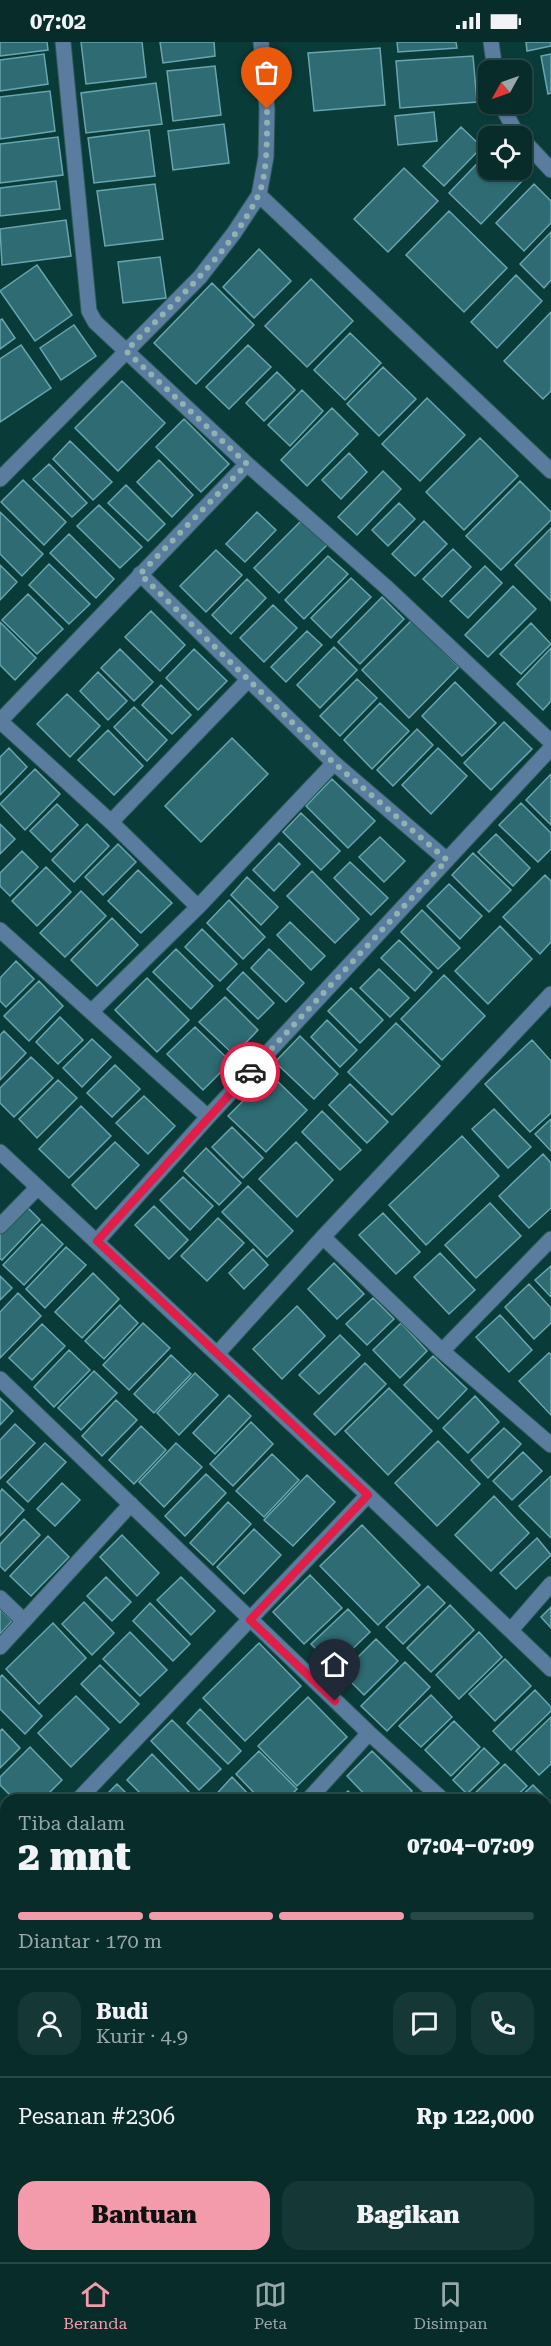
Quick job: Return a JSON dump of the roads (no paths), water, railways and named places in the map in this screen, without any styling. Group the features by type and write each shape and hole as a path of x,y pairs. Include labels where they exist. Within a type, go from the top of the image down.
{"street":[{"path":"63,42 89,310 95,322 247,464 385,586 551,742"},
{"path":"0,479 200,277 234,233 259,195 266,157 267,109 261,42"},
{"path":"491,42 494,60"},
{"path":"532,150 551,170"},
{"path":"259,195 551,471"},
{"path":"198,908 111,822 0,721 247,464"},
{"path":"140,574 334,763 447,860"},
{"path":"111,822 248,680"},
{"path":"97,1241 208,1117 551,748"},
{"path":"91,1012 198,908 334,763"},
{"path":"0,930 208,1117"},
{"path":"217,1354 322,1237 551,994"},
{"path":"0,1152 368,1495 551,1670"},
{"path":"0,1226 38,1187"},
{"path":"322,1237 442,1352 551,1445"},
{"path":"442,1352 551,1239"},
{"path":"0,1379 250,1620 436,1794"},
{"path":"84,1794 368,1495"},
{"path":"0,1647 131,1504"},
{"path":"511,1630 551,1584"},
{"path":"0,1598 24,1621"},
{"path":"313,1794 369,1733"}]}
